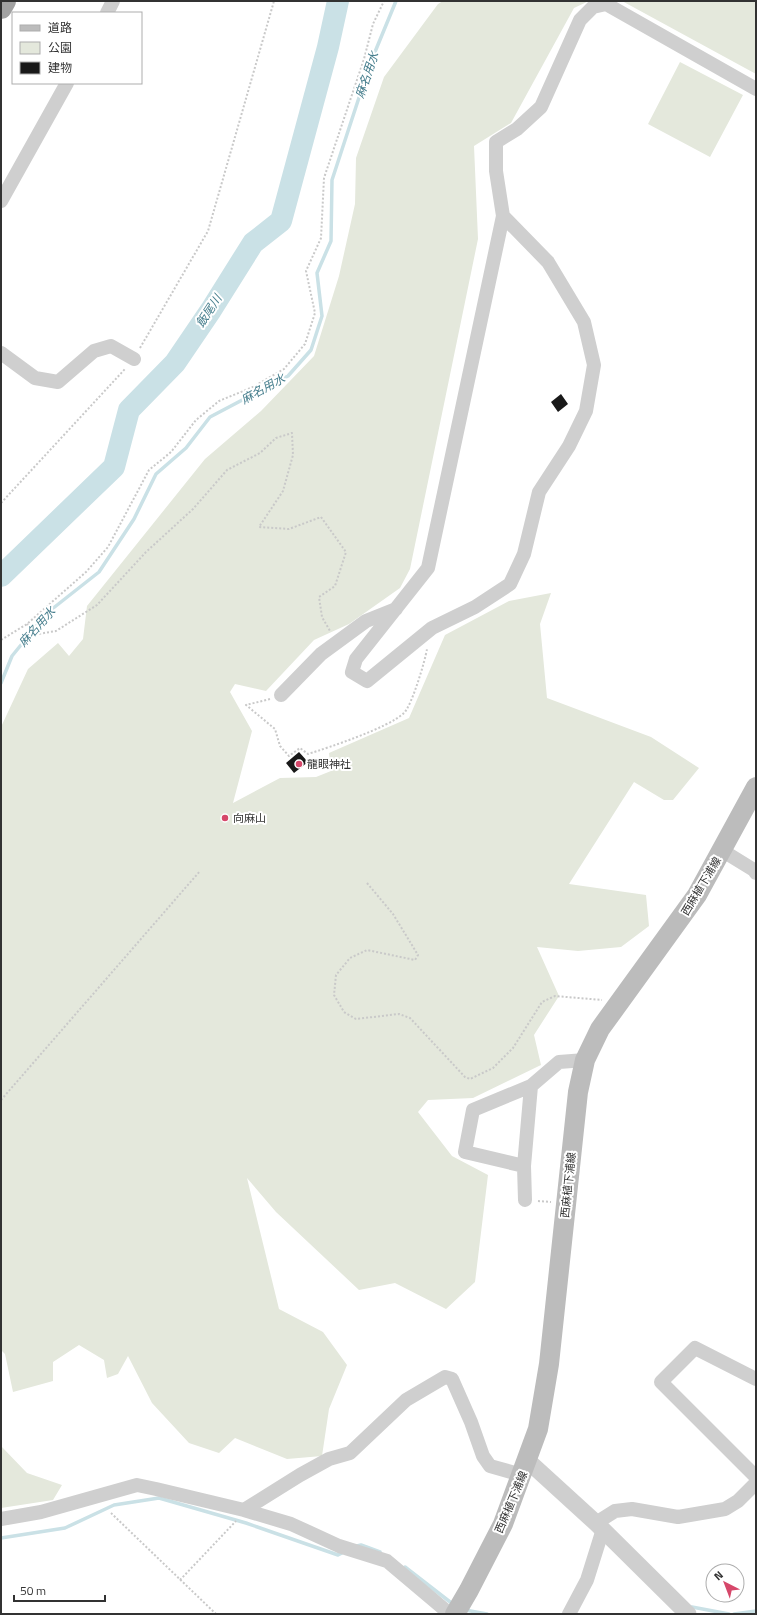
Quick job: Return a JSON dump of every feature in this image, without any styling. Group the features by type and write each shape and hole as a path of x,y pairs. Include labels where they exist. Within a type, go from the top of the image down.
{"highway":[{"path":"1,8 5,1"}],"main road":[{"name":"西麻植下浦線","path":"455,1610 503,1524 525,1468 538,1429 545,1396 578,1092 585,1060 600,1029 619,1001 697,895 723,850 756,787"}],"street":[{"path":"108,12 114,1"},
{"path":"503,216 548,262 584,322 594,365 586,412 569,446 539,492 524,554 510,584 475,607 432,628 367,681 352,672 356,659 428,568 503,216 496,171 496,142 517,129 541,107 580,20 592,7 606,4 756,89"},
{"path":"1,201 66,84"},
{"path":"1,353 35,378 58,382 94,352 111,346 134,359"},
{"path":"281,696 321,654 366,621 396,609"},
{"path":"723,850 754,870 756,873"},
{"path":"524,1166 465,1152 473,1110 531,1086 559,1062 585,1060"},
{"path":"525,1200 524,1166 531,1086"},
{"path":"756,1379 696,1348 661,1382 756,1477"},
{"path":"244,1510 300,1475 329,1459 350,1453 406,1400 445,1377 452,1378 471,1422 483,1456 490,1466 525,1468 599,1526 688,1614"},
{"path":"569,1614 587,1580 599,1526 615,1511 632,1509 678,1517 725,1509 738,1501 756,1483"},
{"path":"1,1519 41,1512 137,1485 244,1510 291,1524 339,1546 387,1561 455,1610"}],"path":[{"path":"1,503 134,359 208,231 274,1"},
{"path":"1,640 27,624 86,572 108,547 149,470 171,452 196,420 219,401 253,387 284,369 305,344 315,313 306,271 321,238 324,178 364,59 373,24 384,1"},
{"path":"27,624 38,634 56,631 97,605 146,552 193,509 227,470 260,453 276,438 292,433 293,455 283,491 258,527 289,529 321,517 332,531 346,552 335,586 319,597 322,618 336,643"},
{"path":"281,696 246,705 275,729 280,746 289,756 300,748 308,754 333,746 386,723 405,712 423,670 432,628"},
{"path":"1,1100 200,872"},
{"path":"367,883 393,914 418,955 415,960 367,950 350,958 336,975 334,995 344,1012 356,1019 399,1014 410,1018 465,1077 470,1080 492,1068 512,1048 542,1002 555,996 619,1001"},
{"path":"525,1200 550,1202 567,1195"},
{"path":"111,1513 216,1614"},
{"path":"180,1580 233,1524"}],"green space":[{"path":"443,1 589,1 574,8 511,123 474,146 478,239 410,569 400,588 349,624 314,640 266,691 235,684 230,692 252,731 233,803 280,778 316,777 331,771 329,753 409,718 445,635 509,601 551,593 540,624 547,698 651,737 699,768 673,800 664,800 634,782 569,884 646,895 649,926 621,947 578,951 537,947 559,996 534,1035 541,1065 473,1098 428,1100 418,1112 452,1156 488,1175 475,1282 446,1309 395,1283 359,1290 276,1212 247,1178 279,1309 323,1332 347,1365 329,1409 322,1456 287,1459 235,1438 219,1453 189,1443 152,1403 128,1356 118,1374 107,1378 104,1360 79,1345 53,1362 53,1381 13,1392 5,1354 1,1350 1,727 28,669 58,643 69,656 83,639 87,606 205,459 261,411 314,356 339,276 355,204 356,158 384,77 438,4"},
{"path":"622,1 756,1 756,74"},
{"path":"680,62 743,95 710,157 648,124"},
{"path":"1,1446 27,1473 62,1485 53,1500 1,1508"}],"building":[{"path":"561,394 568,404 558,412 551,402"},
{"path":"299,752 308,762 294,773 286,763"}],"waterway":[{"name":"飯尾川","path":"1,576 114,467 129,410 175,363 211,310 253,243 281,221 328,47 338,1"},
{"name":"麻名用水","path":"1,683 12,656 47,613 99,572 134,519 156,474 186,448 210,417 288,376 311,350 322,316 317,273 331,241 332,180 370,64 396,1"},
{"path":"1,1538 65,1528 114,1505 159,1498 246,1523 338,1555 344,1552"},
{"path":"357,1546 361,1545 380,1552"},
{"path":"405,1567 454,1605"},
{"path":"692,1607 729,1614"},
{"path":"465,1610 487,1614"},
{"path":"734,1614 756,1611"}],"place":[{"name":"龍眼神社","path":"299,764"},
{"name":"向麻山","path":"225,818"}]}
